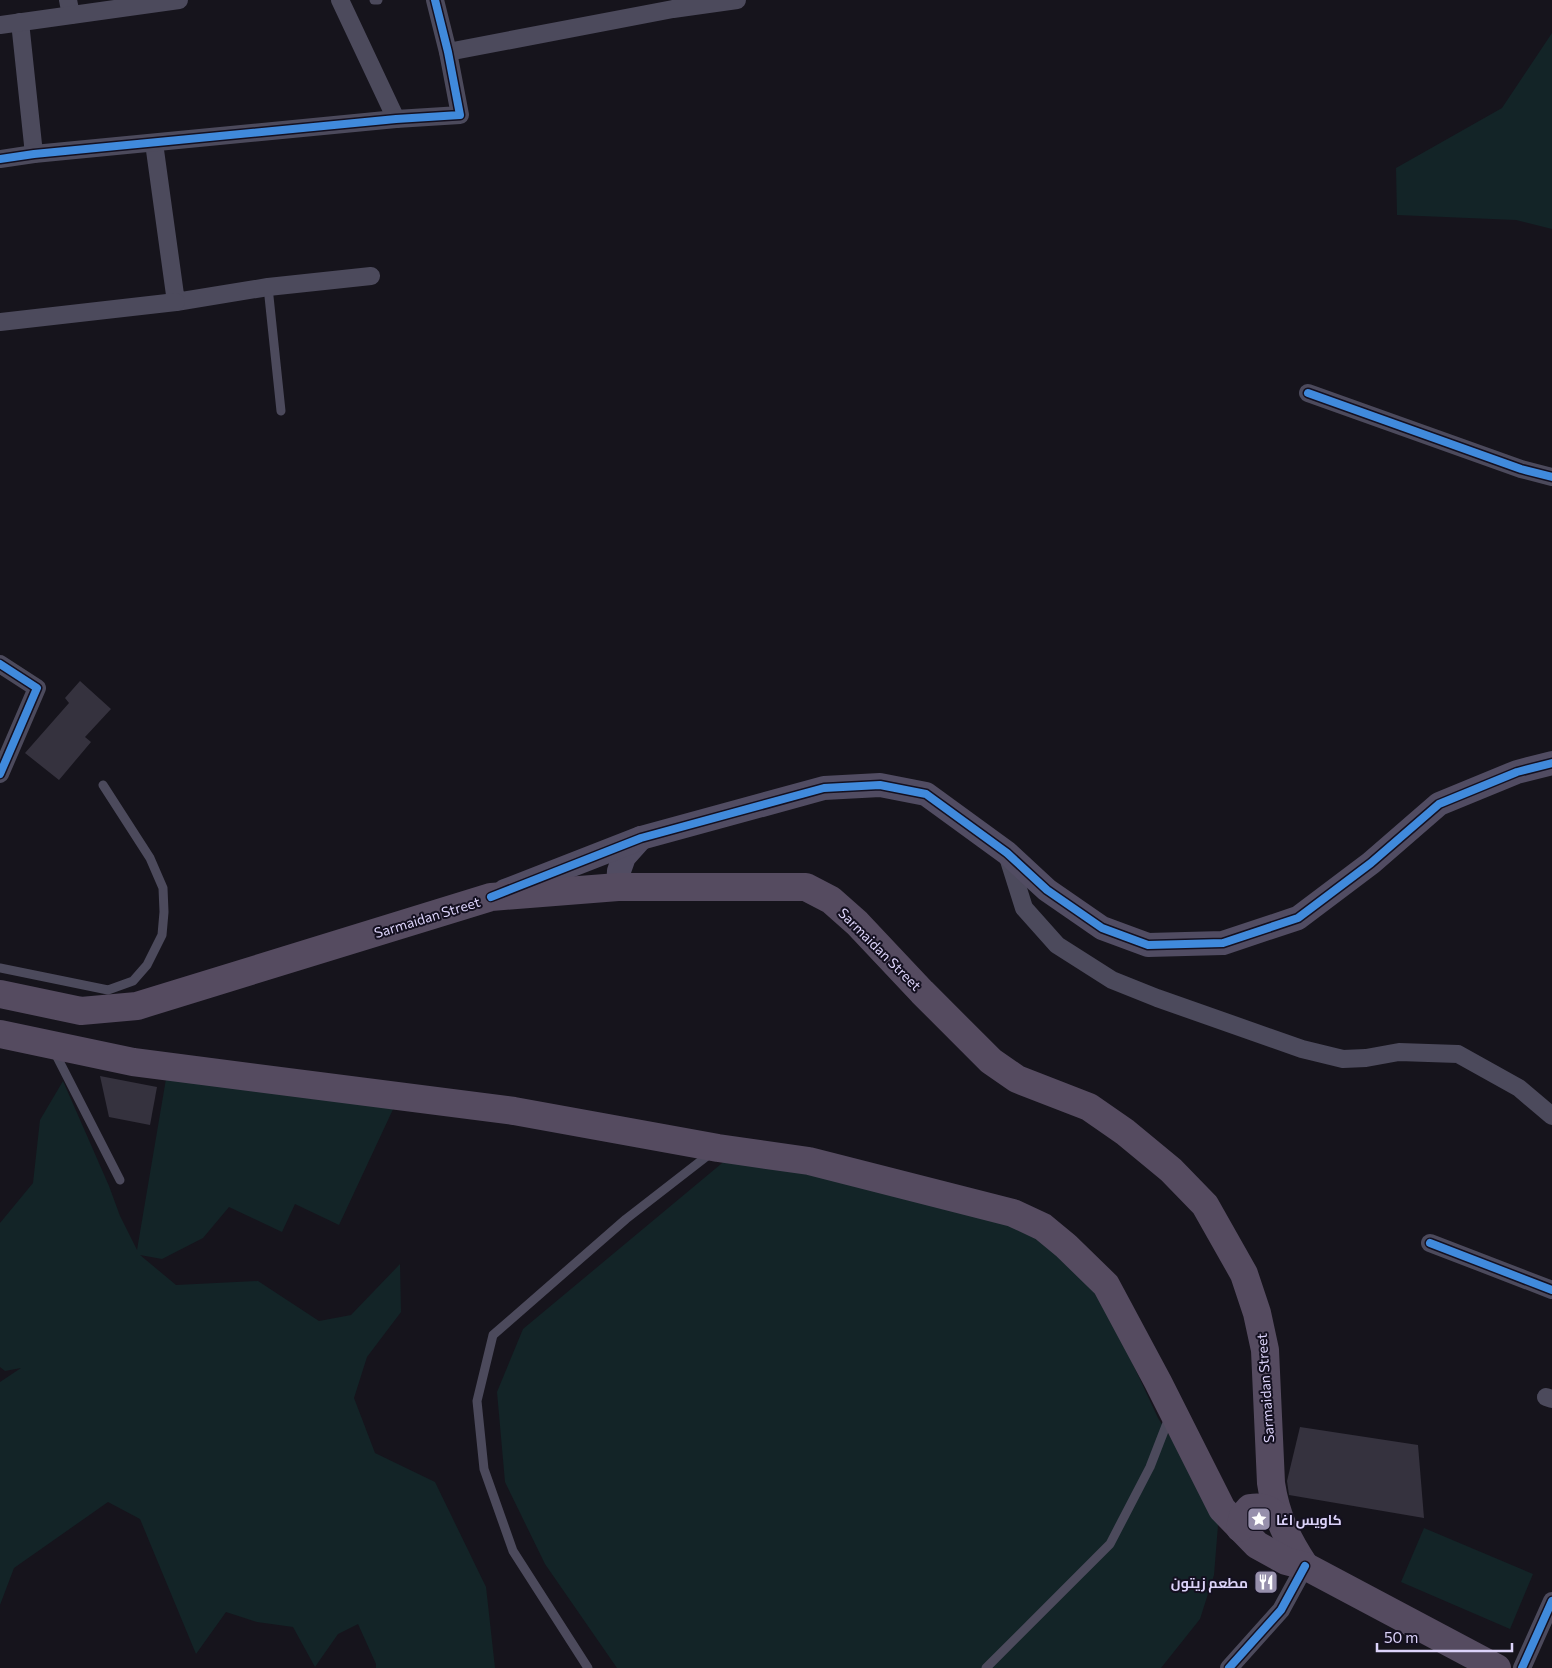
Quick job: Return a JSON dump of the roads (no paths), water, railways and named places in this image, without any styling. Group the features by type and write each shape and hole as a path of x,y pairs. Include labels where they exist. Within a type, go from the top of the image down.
{"main road":[{"name":"Sarmaidan Street","path":"0,994 81,1011 137,1006 491,897 618,886 806,887 831,900 857,923 922,992 991,1060 1017,1079 1089,1108 1125,1132 1170,1170 1205,1205 1244,1274 1258,1313 1265,1350 1271,1483 1278,1516 1289,1542 1305,1566"},
{"path":"0,1034 134,1062 514,1111 718,1148 809,1161 1013,1212 1043,1227 1066,1246 1106,1285 1172,1409 1222,1509 1249,1537 1286,1561 1305,1566 1497,1668"},
{"path":"1249,1537 1244,1516 1250,1508 1260,1506 1278,1516"}],"street":[{"path":"0,25 20,22 70,7 179,0"},
{"path":"340,0 396,119"},
{"path":"0,159 34,154 396,119 460,115 448,52 435,0"},
{"path":"448,52 737,0"},
{"path":"20,22 34,154"},
{"path":"154,143 176,302"},
{"path":"0,322 176,302 268,287 371,276"},
{"path":"1308,393 1521,469 1552,477"},
{"path":"0,664 37,688 0,774"},
{"path":"491,897 641,838 824,788 880,785 926,794 1007,853 1047,890 1102,928 1148,945 1223,943 1298,918 1371,863 1440,804 1518,772 1552,762"},
{"path":"618,886 619,871 624,857 641,838"},
{"path":"1007,853 1024,908 1058,945 1112,980 1157,998 1302,1049 1343,1059 1366,1058 1398,1052 1458,1054 1519,1088 1552,1116"},
{"path":"1430,1243 1552,1290"},
{"path":"1229,1668 1281,1610 1305,1566"},
{"path":"1522,1668 1552,1601"}],"lane":[{"path":"268,287 281,412"},
{"path":"0,968 108,990 133,981 147,965 162,935 164,912 163,888 150,858 103,785"},
{"path":"51,1045 120,1180"},
{"path":"588,1668 513,1551 484,1469 477,1401 494,1335 626,1219 718,1148"},
{"path":"986,1668 1110,1544 1150,1467 1172,1409"}],"place":[{"name":"كاويس اغا","path":"1259,1519"},
{"name":"مطعم زيتون","path":"1266,1582"}]}
